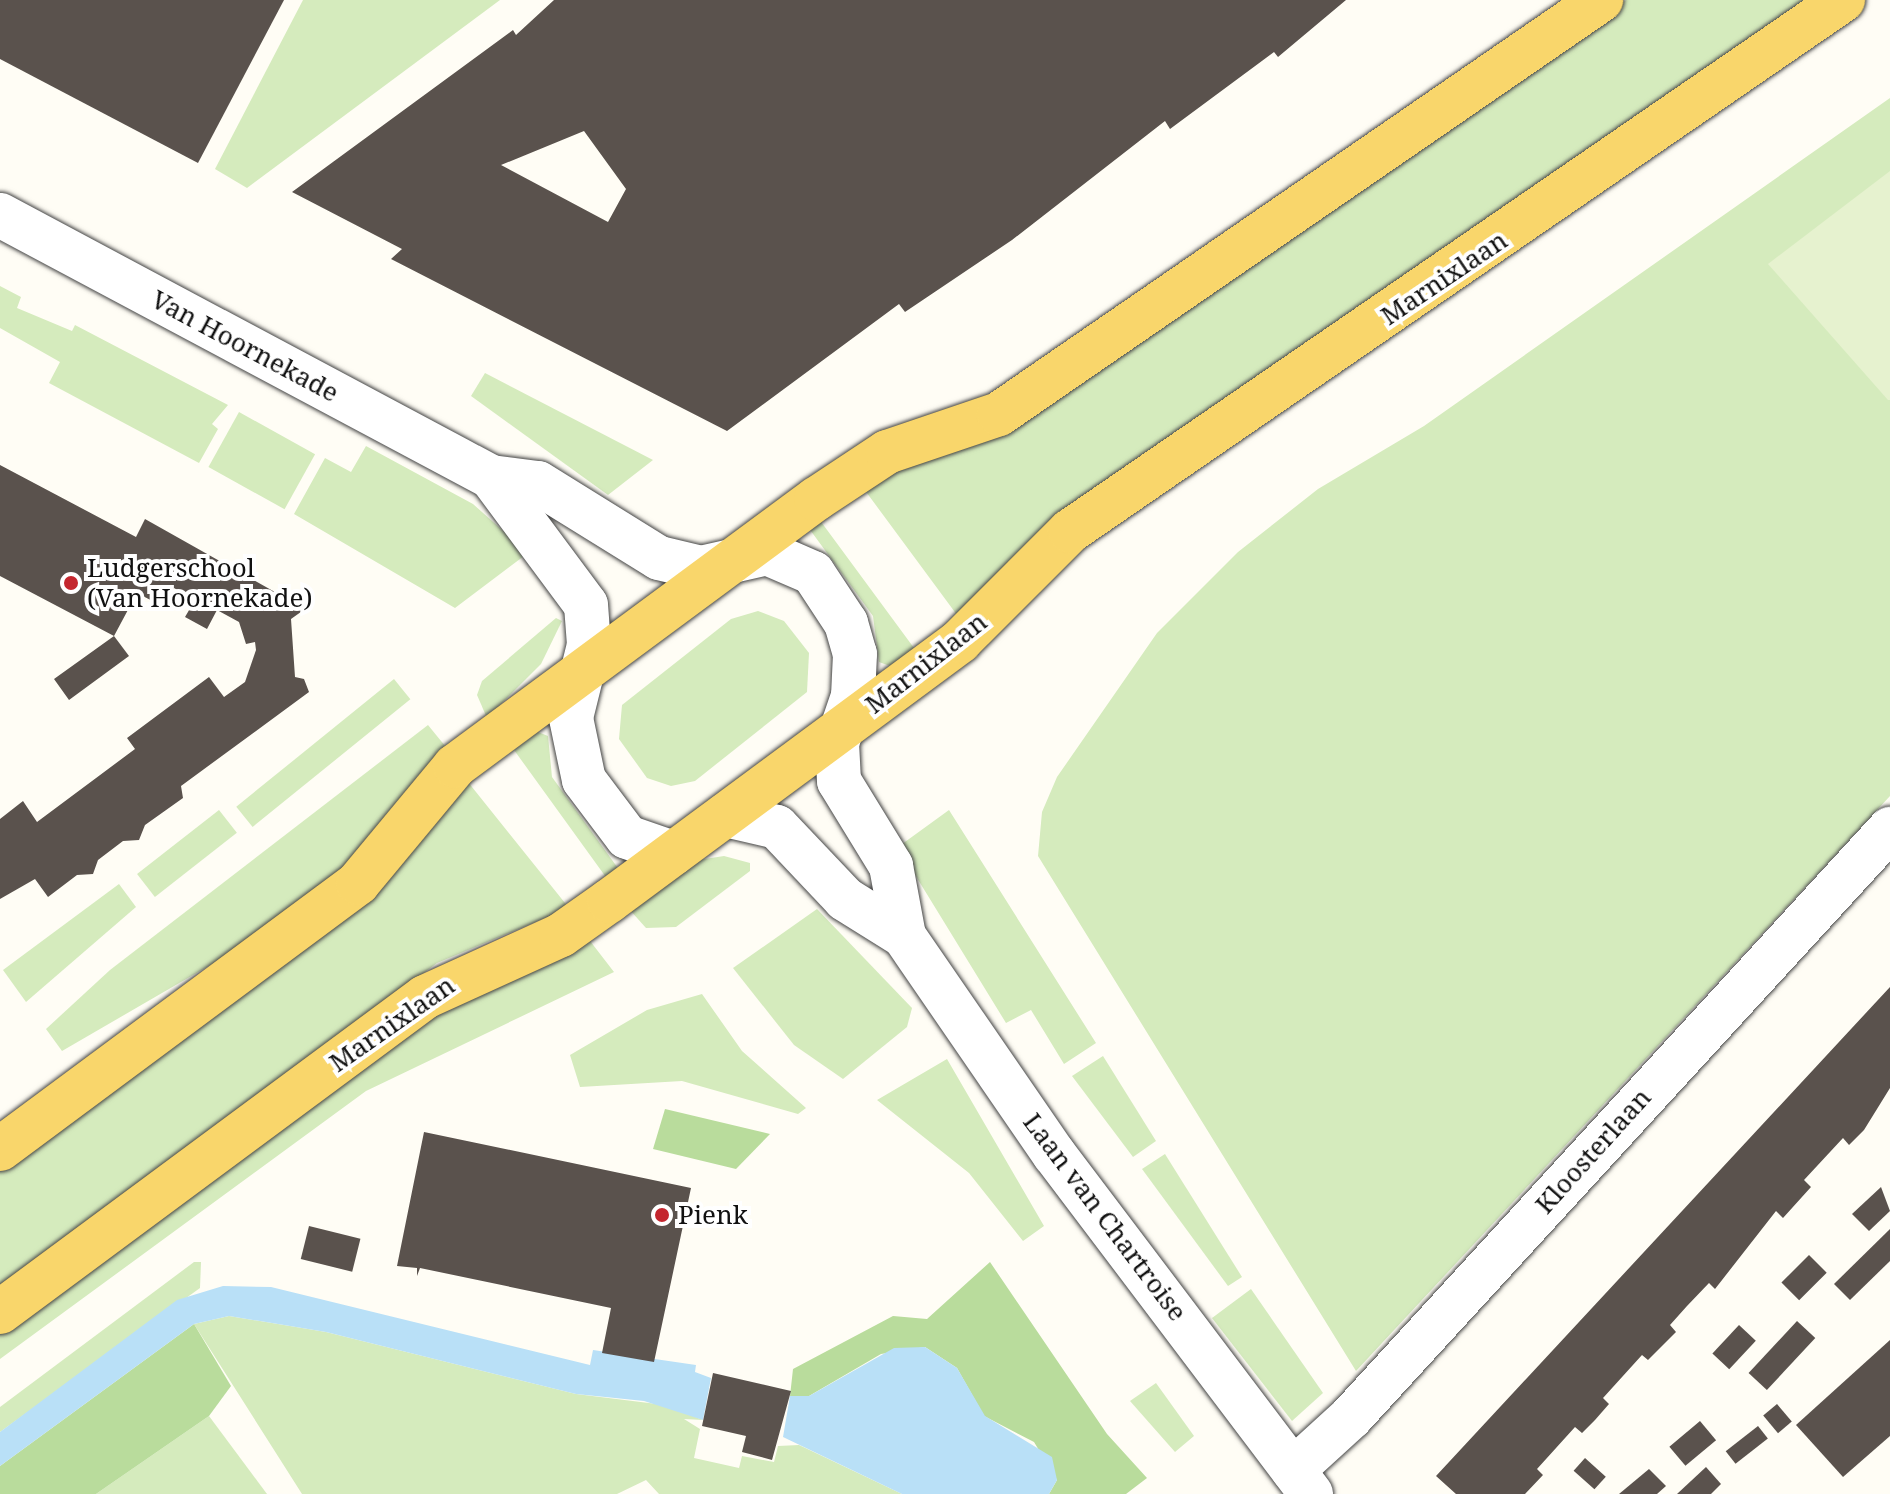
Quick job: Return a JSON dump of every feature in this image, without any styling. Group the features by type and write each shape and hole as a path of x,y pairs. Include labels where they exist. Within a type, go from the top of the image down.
{"main road":[{"path":"0,1149 338,899 376,865 437,782 742,555 887,452 999,414 1601,0"},
{"name":"Marnixlaan","path":"0,1312 425,997 561,935 968,634 1070,531 1843,0"}],"street":[{"name":"Van Hoornekade","path":"0,215 491,477 538,483 679,566 712,566 742,555 776,554 807,568 846,623 855,685 842,726"},
{"name":"Van Hoornekade","path":"491,477 586,605 590,637 581,676"},
{"path":"581,676 571,728 584,780 627,837 673,853"},
{"name":"Laan van Chartroise","path":"842,726 839,781 891,866 904,936"},
{"name":"Laan van Chartroise","path":"726,815 777,827 845,899 904,936 1054,1154 1302,1482"},
{"name":"Kloosterlaan","path":"1302,1482 1351,1417 1890,829"}],"green space":[{"path":"303,0 500,0 247,188 215,169"},
{"path":"1626,0 1814,0 957,615 861,485 996,434"},
{"path":"1890,98 1890,796 1356,1371 1038,856 1042,812 1057,777 1157,633 1238,552 1318,489 1424,426"},
{"path":"1890,171 1890,400 1888,400 1768,264"},
{"path":"0,286 21,297 17,308 72,331 75,325 228,405 212,424 218,429 199,463 49,383 60,362 0,328"},
{"path":"485,373 653,460 608,495 471,396"},
{"path":"239,412 315,454 285,509 208,467"},
{"path":"366,446 473,504 528,553 455,608 294,514 325,458 351,472"},
{"path":"819,519 914,648 890,666 879,662 873,616 808,527"},
{"path":"758,611 784,621 809,653 807,692 695,781 671,786 647,778 619,739 622,705 731,619"},
{"path":"556,618 562,621 541,664 487,718 477,695 482,681"},
{"path":"394,679 410,699 253,827 236,807"},
{"path":"428,725 450,752 362,853 269,931 62,1051 46,1029 110,970"},
{"path":"538,732 548,736 552,777 620,871 608,880 514,750"},
{"path":"468,782 569,908 437,963 0,1291 0,1169"},
{"path":"219,810 237,833 155,897 137,874"},
{"path":"949,810 1096,1043 1064,1064 1031,1010 1006,1023 898,847"},
{"path":"724,856 750,863 750,871 676,927 646,928 629,909 692,861"},
{"path":"119,884 136,907 26,1002 3,970"},
{"path":"817,909 912,1008 907,1027 843,1079 794,1045 733,968"},
{"path":"587,937 614,972 366,1091 0,1359 0,1330 416,1022"},
{"path":"702,994 742,1051 806,1108 798,1114 682,1081 580,1087 570,1055 647,1010"},
{"path":"1103,1056 1156,1141 1133,1157 1072,1076"},
{"path":"947,1059 1044,1226 1023,1241 969,1173 877,1100"},
{"path":"665,1109 770,1134 736,1169 653,1149"},
{"path":"1165,1154 1242,1277 1228,1286 1142,1169"},
{"path":"194,1262 201,1262 200,1288 0,1432 0,1407"},
{"path":"990,1262 1107,1434 1147,1478 1126,1494 1049,1494 1057,1480 1034,1442 984,1416 957,1368 925,1347 881,1354 809,1396 790,1396 793,1369 893,1316 927,1319"},
{"path":"1251,1289 1323,1393 1292,1421 1212,1318"},
{"path":"229,1316 326,1332 576,1394 665,1405 703,1420 684,1419 700,1429 694,1458 739,1468 742,1456 774,1462 778,1446 799,1445 902,1494 659,1494 646,1480 617,1494 302,1494 194,1324"},
{"path":"194,1324 231,1386 209,1416 96,1494 0,1494 0,1466"},
{"path":"1156,1383 1194,1436 1175,1452 1130,1401"},
{"path":"209,1416 267,1494 96,1494"}],"water":[{"path":"223,1286 271,1287 590,1365 593,1350 696,1365 695,1372 711,1378 703,1420 644,1401 576,1394 326,1332 229,1316 194,1324 0,1466 0,1432 177,1300"},
{"path":"925,1347 957,1368 985,1416 1052,1457 1057,1480 1049,1494 902,1494 783,1437 790,1396 809,1396 894,1348"}],"building":[{"path":"0,0 284,0 198,163 0,59"},
{"path":"554,0 1346,0 1278,57 1274,52 1170,129 1165,121 1012,240 905,312 899,304 727,431 391,259 402,249 292,192 513,30 516,35","holes":["584,131 626,189 608,222 501,165"]},
{"path":"0,465 136,537 145,519 305,609 291,619 295,677 304,679 309,692 181,786 183,798 145,825 139,840 123,841 98,860 93,874 77,875 48,897 35,879 0,899 0,819 23,801 37,822 135,749 127,738 209,677 224,697 245,682 256,650 255,642 246,644 239,622 217,610 207,629 185,617 195,600 174,588 164,607 137,593 114,636 0,576"},
{"path":"114,636 129,656 69,700 54,679"},
{"path":"1890,987 1890,1088 1864,1130 1849,1145 1843,1138 1804,1180 1811,1187 1783,1218 1776,1211 1715,1289 1709,1283 1687,1306 1670,1325 1676,1332 1648,1360 1642,1355 1603,1398 1609,1404 1595,1420 1582,1433 1575,1427 1537,1469 1543,1475 1525,1494 1456,1494 1436,1476"},
{"path":"424,1132 691,1188 654,1362 602,1353 611,1308 420,1268 417,1276 417,1268 397,1266"},
{"path":"1881,1187 1890,1211 1869,1231 1852,1214"},
{"path":"309,1226 360,1239 352,1272 301,1259"},
{"path":"1890,1229 1890,1261 1850,1300 1834,1284"},
{"path":"1809,1255 1827,1273 1799,1300 1781,1283"},
{"path":"1797,1321 1815,1338 1767,1390 1749,1373"},
{"path":"1739,1325 1756,1341 1729,1369 1712,1354"},
{"path":"1890,1340 1890,1436 1843,1477 1796,1425"},
{"path":"713,1373 791,1391 772,1460 742,1452 746,1436 702,1426"},
{"path":"1777,1404 1792,1422 1778,1433 1763,1416"},
{"path":"1700,1421 1716,1440 1685,1466 1669,1447"},
{"path":"1758,1426 1768,1439 1736,1464 1726,1451"},
{"path":"1585,1458 1606,1477 1594,1489 1574,1471"},
{"path":"1706,1467 1721,1484 1711,1494 1677,1494"},
{"path":"1649,1469 1666,1486 1657,1494 1619,1494"}],"place":[{"name":"Ludgerschool (Van Hoornekade)","path":"71,583"},
{"name":"Pienk","path":"662,1215"}]}
